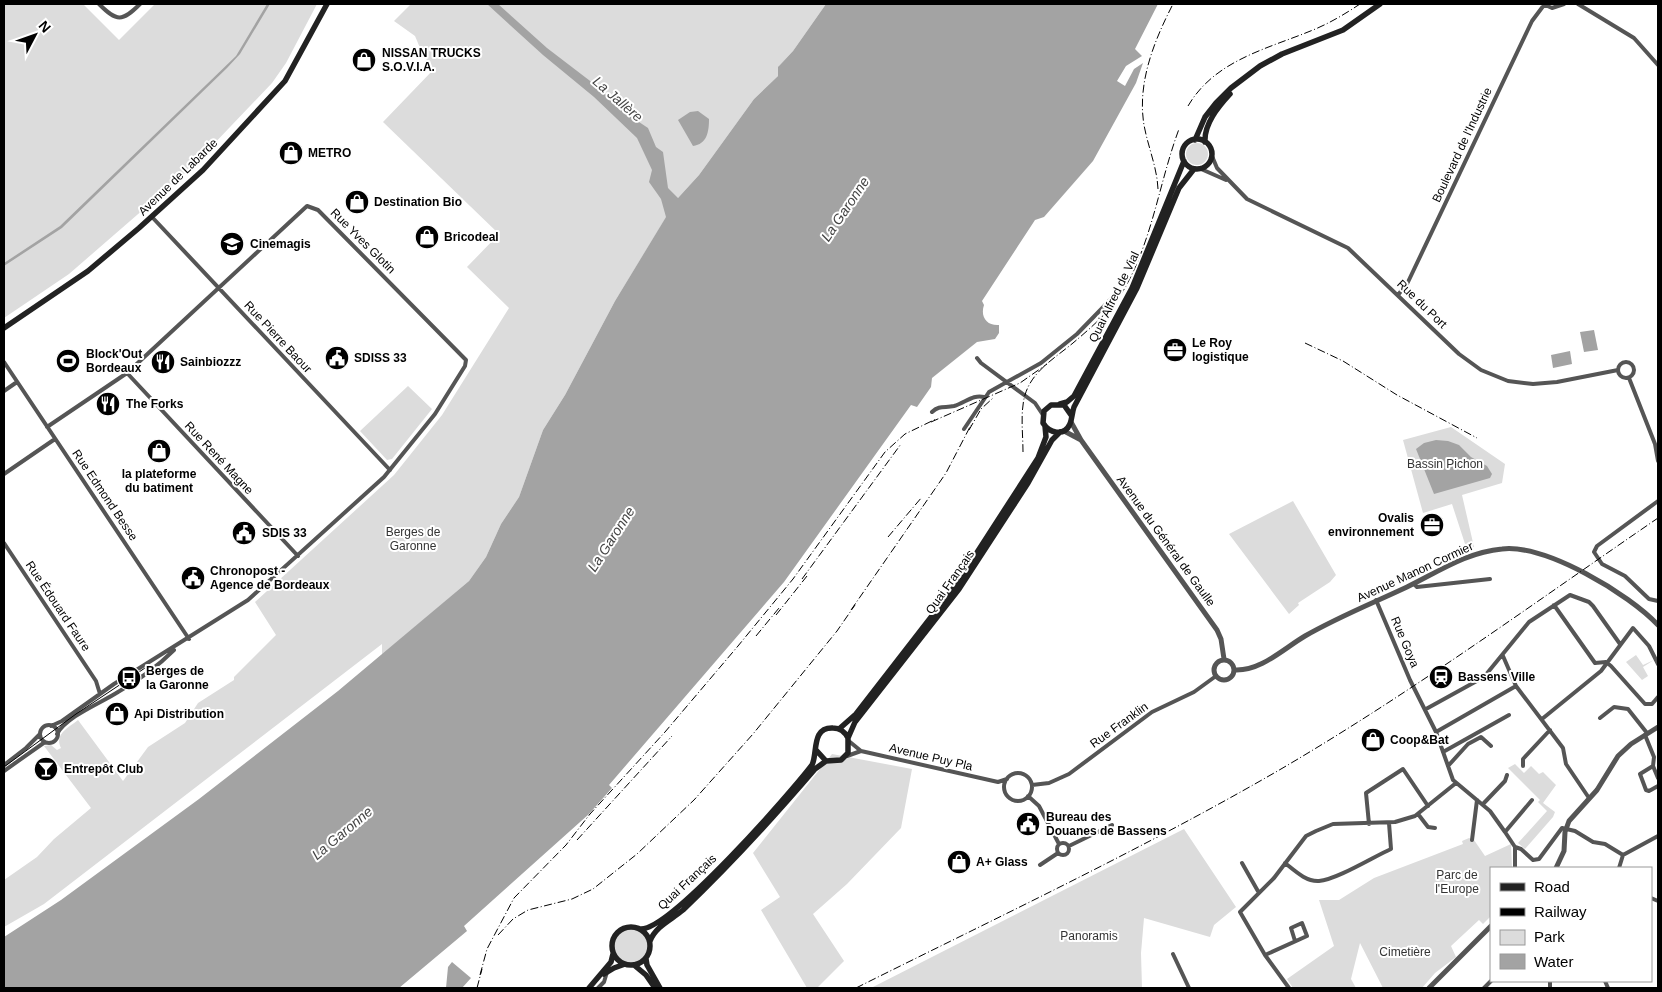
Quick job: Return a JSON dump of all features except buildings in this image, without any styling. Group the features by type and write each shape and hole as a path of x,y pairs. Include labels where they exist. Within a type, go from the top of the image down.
{"main road":[{"name":"Avenue de Labarde","path":"4,328 79,278 152,217 203,170 278,89 293,68 327,4"},
{"path":"1195,140 1212,108 1243,80 1273,58 1343,30 1380,4"},
{"path":"1205,142 1206,130 1212,118 1243,80"},
{"path":"1195,140 1205,142 1210,148 1212,156 1207,165 1198,169 1184,161 1184,149 1188,143 1195,140"},
{"name":"Quai Alfred de Vial","path":"1060,404 1067,402 1074,396 1125,302 1184,161"},
{"name":"Quai Alfred de Vial","path":"1071,418 1137,288 1179,188 1198,169"},
{"path":"1060,404 1067,408 1071,418 1062,432 1052,432 1045,426 1043,415 1051,405 1060,404"},
{"name":"Quai Français","path":"839,729 856,714 956,585 1038,458 1046,437 1045,426"},
{"name":"Quai Français","path":"849,740 855,722 959,590 1033,475 1052,440 1062,432"},
{"path":"829,728 839,729 849,740 848,753 836,762 826,761 816,750 816,741 821,732 829,728"},
{"name":"Quai Français","path":"641,929 654,925 680,906 750,836 809,768 815,758 816,750"},
{"name":"Quai Français","path":"650,941 655,931 684,909 740,853 815,769 826,761"},
{"path":"601,977 611,962 613,952 612,940 619,931 630,926 641,929 650,941 651,948 646,958 634,965"},
{"path":"613,952 625,964"},
{"path":"646,958 647,966 660,988"},
{"path":"589,988 607,972 625,964 634,965 646,975 655,988"}],"street":[{"path":"99,4 114,17 125,17 140,4"},
{"path":"1543,4 1555,8 1564,4"},
{"name":"Boulevard de l'Industrie","path":"1398,295 1408,282 1532,20 1543,4"},
{"path":"1578,4 1634,38 1658,65"},
{"name":"Rue du Port","path":"1212,156 1215,165 1253,203 1348,248 1459,354 1494,376 1522,383 1544,384 1618,370"},
{"name":"Rue du Port","path":"1198,169 1230,182"},
{"name":"Rue Yves Glotin","path":"218,288 302,210 307,206 313,206 466,360 466,366 435,414 390,470"},
{"name":"Rue Pierre Baour","path":"152,217 390,470"},
{"path":"47,427 127,373 218,288"},
{"path":"964,429 984,397 1006,381 1041,363 1077,334 1115,295"},
{"path":"977,358 1035,404 1043,415"},
{"path":"1627,361 1632,364 1635,372 1629,378 1622,377 1618,370 1622,363 1627,361"},
{"name":"Rue Edmond Besse","path":"4,362 189,639"},
{"name":"Rue René Magne","path":"127,373 298,556"},
{"path":"1629,378 1655,444 1658,461"},
{"path":"4,391 17,382"},
{"path":"932,412 938,407 954,406 976,396 984,397"},
{"name":"Avenue du Général de Gaulle","path":"1071,418 1081,440 1217,630 1221,639 1224,659"},
{"name":"Avenue du Général de Gaulle","path":"1062,432 1081,440"},
{"path":"4,474 56,439"},
{"path":"4,765 26,748 40,734 43,727 62,721 144,664 189,639 248,600 390,470"},
{"path":"1658,501 1597,546 1595,555 1602,564 1625,576 1649,599 1658,601"},
{"name":"Rue Édouard Faure","path":"4,543 96,681 100,694"},
{"name":"Avenue Manon Cormier","path":"1235,670 1252,669 1304,636 1468,557 1510,548 1532,552 1556,561 1624,595 1658,625"},
{"path":"1431,575 1430,582 1433,585"},
{"path":"1414,584 1417,587 1490,580"},
{"path":"1426,709 1484,677 1529,622 1570,595 1588,602 1620,644"},
{"name":"Rue Goya","path":"1376,600 1426,709 1456,783"},
{"path":"1554,605 1595,663 1606,662"},
{"path":"1542,719 1601,671 1633,628 1649,646 1658,664"},
{"path":"4,770 45,742 54,741 65,725 158,666 179,645"},
{"path":"1502,656 1516,686 1562,748 1566,764 1589,798"},
{"path":"1224,659 1232,664 1235,670 1233,676 1228,680 1221,680 1216,676 1214,670 1216,664 1224,659"},
{"path":"1606,662 1646,704 1652,704 1658,697"},
{"name":"Rue Franklin","path":"1032,785 1049,783 1069,774 1152,712 1194,692 1216,676"},
{"name":"Rue Édouard Faure","path":"96,681 107,689"},
{"path":"1436,732 1516,686"},
{"path":"1600,718 1614,707 1628,709 1646,734 1654,757 1653,766 1658,778"},
{"path":"1443,752 1509,715"},
{"path":"51,726 58,734"},
{"path":"1556,867 1564,851 1566,829 1574,813 1589,798 1618,756 1658,727"},
{"path":"1523,766 1523,759 1550,730"},
{"path":"40,734 45,742"},
{"path":"1448,766 1468,744 1481,737 1491,746"},
{"name":"Avenue Puy Pla","path":"849,740 861,751 998,782"},
{"path":"844,757 861,751"},
{"path":"1653,766 1640,774 1646,790 1649,791 1658,786"},
{"path":"1370,824 1366,793 1403,769 1428,806"},
{"path":"1028,796 1032,785 1029,778 1022,773 1013,774 1007,779 998,782 1008,795 1015,800 1028,796 1035,800 1059,844 1057,848 1058,853"},
{"path":"1483,804 1505,781 1507,775"},
{"path":"1005,789 1007,779"},
{"path":"1289,988 1265,955 1240,912 1259,893 1306,836 1334,824 1389,823 1418,814 1456,783 1483,804 1505,832 1515,847 1515,867"},
{"path":"1472,840 1477,800"},
{"path":"1505,832 1532,800"},
{"path":"1418,814 1428,827 1435,828"},
{"path":"1284,864 1306,878 1319,881 1335,875 1391,849 1389,823"},
{"path":"1069,846 1112,825"},
{"path":"1515,847 1521,849 1533,860 1539,859 1562,828 1593,842 1606,844 1622,855"},
{"path":"1619,867 1622,855 1658,836"},
{"path":"1059,844 1064,843 1069,846"},
{"path":"1058,853 1066,856 1070,851 1069,846"},
{"path":"1040,866 1058,853"},
{"path":"1242,863 1259,893"},
{"path":"1265,955 1307,936 1302,923 1291,928 1295,941"},
{"path":"1429,988 1489,928"},
{"path":"1173,954 1189,988"},
{"path":"598,988 604,982 607,972"},
{"path":"1550,982 1550,988"}],"green space":[{"path":"4,4 83,4 119,40 155,4 317,4 286,63 272,83 190,169 69,274 4,318"},
{"name":"Berges de Garonne","path":"411,4 826,4 793,51 779,66 778,76 754,99 699,175 678,198 615,301 565,395 543,430 519,497 501,524 486,557 469,581 382,655 382,644 44,904 4,927 4,880 37,857 54,839 91,808 44,746 51,745 57,750 61,748 59,739 61,735 78,720 123,781 148,747 185,723 198,703 234,680 234,677 276,635 255,602 394,475 442,415 509,308 467,267 499,234 383,122 434,69 423,55 415,36 394,21"},
{"path":"1197,143 1205,146 1208,154 1205,162 1197,165 1189,162 1186,154 1189,146"},
{"path":"408,386 432,409 392,459 387,460 360,431"},
{"name":"Bassin Pichon","path":"1451,427 1505,464 1502,483 1462,495 1474,547 1467,550 1452,504 1423,513 1403,440"},
{"path":"1293,501 1336,575 1330,582 1298,603 1299,605 1289,614 1229,534"},
{"path":"1636,655 1643,665 1654,660 1643,667 1648,676 1642,680 1626,662"},
{"path":"832,754 912,769 901,828 847,884 813,914 844,961 817,988 807,988 761,910 780,897 753,853"},
{"path":"1515,764 1524,773 1531,766 1539,774 1543,772 1556,785 1543,803 1555,812 1553,817 1525,849 1518,843 1547,811 1538,802 1540,800 1508,768"},
{"name":"Panoramis","path":"1184,829 1236,907 1214,925 1210,937 1144,918 1141,953 1142,988 871,988"},
{"name":"Parc de l'Europe","path":"1469,838 1474,840 1485,856 1511,844 1512,867 1490,867 1490,917 1483,924 1479,920 1451,946 1456,957 1435,973 1422,988 1383,988 1360,943 1351,979 1356,988 1293,988 1287,979 1334,946 1319,900 1339,900 1374,878 1463,844 1462,841"},
{"path":"631,929 643,934 648,946 643,958 631,963 619,958 614,946 619,934"}],"water":[{"path":"267,4 270,4 240,54 227,68 62,228 4,266 4,263 60,226 236,56"},
{"name":"La Garonne","path":"487,4 498,4 547,48 598,87 624,112 648,128 656,147 663,152 668,188 678,198 699,175 754,99 778,76 778,67 793,51 826,4 1158,4 1135,49 1142,56 1126,66 1117,81 1125,86 1134,69 1143,63 1136,83 1093,161 1044,217 1035,220 982,301 986,320 991,324 999,325 999,333 995,339 977,342 932,378 931,387 917,407 911,405 784,582 609,785 612,788 589,814 464,926 467,931 399,988 4,988 4,937 61,900 199,799 338,691 469,581 486,557 501,524 519,497 543,430 565,395 615,301 666,217 661,199 649,182 652,170 637,138 594,97 543,55"},
{"path":"698,111 709,119 708,128 704,140 698,145 693,146 678,120 690,112"},
{"path":"1594,330 1598,350 1584,352 1580,332"},
{"path":"1570,351 1572,364 1553,368 1551,355"},
{"name":"Bassin Pichon","path":"1436,440 1448,441 1459,445 1471,457 1487,466 1492,474 1490,478 1434,494 1416,449 1424,443"},
{"path":"452,962 471,978 462,988 446,988 448,967"}],"tram line":[{"path":"4,767 76,714 145,668"}],"railway":[{"path":"1158,189 1144,125 1143,94 1145,78 1154,47 1173,4"},
{"path":"1188,106 1199,90 1212,77 1227,67 1260,50 1313,30 1360,4"},
{"path":"1023,452 1023,409 1028,386 1039,372 1096,323 1110,308 1127,284 1136,266 1150,227 1179,129"},
{"path":"1305,343 1343,361 1397,395 1477,438"},
{"path":"931,422 1020,383 1047,364"},
{"path":"969,430 981,409 993,398"},
{"path":"480,975 487,949 514,898 566,845 590,814 665,732 738,646 793,579 885,452 905,434 936,419"},
{"path":"851,610 946,473 971,425"},
{"path":"802,579 901,444"},
{"path":"888,537 922,497"},
{"path":"856,988 1123,855 1281,769 1425,679 1658,518"},
{"path":"776,615 807,576"},
{"path":"498,935 513,919 528,910 572,899 593,889 637,854 694,800 753,734 837,631 855,605"},
{"path":"756,636 779,608"},
{"path":"577,840 672,736"},
{"path":"477,988 482,969"}],"place":[{"name":"NISSAN TRUCKS S.O.V.I.A.","path":"364,60"},
{"name":"METRO","path":"291,153"},
{"name":"Destination Bio","path":"357,202"},
{"name":"Bricodeal","path":"427,237"},
{"name":"Cinemagis","path":"232,244"},
{"name":"Le Roy logistique","path":"1175,350"},
{"name":"SDISS 33","path":"337,358"},
{"name":"Block'Out Bordeaux","path":"68,361"},
{"name":"Sainbiozzz","path":"163,362"},
{"name":"The Forks","path":"108,404"},
{"name":"la plateforme du batiment","path":"159,451"},
{"name":"Ovalis environnement","path":"1432,525"},
{"name":"SDIS 33","path":"244,533"},
{"name":"Chronopost - Agence de Bordeaux","path":"193,578"},
{"name":"Bassens Ville","path":"1441,677"},
{"name":"Berges de la Garonne","path":"129,678"},
{"name":"Api Distribution","path":"117,714"},
{"name":"Coop&Bat","path":"1373,740"},
{"name":"Entrepôt Club","path":"46,769"},
{"name":"Bureau des Douanes de Bassens","path":"1028,824"},
{"name":"A+ Glass","path":"959,862"}],"water label":[{"name":"La Jallère","path":"618,99"}],"park label":[{"name":"Cimetière","path":"1405,952"}]}
